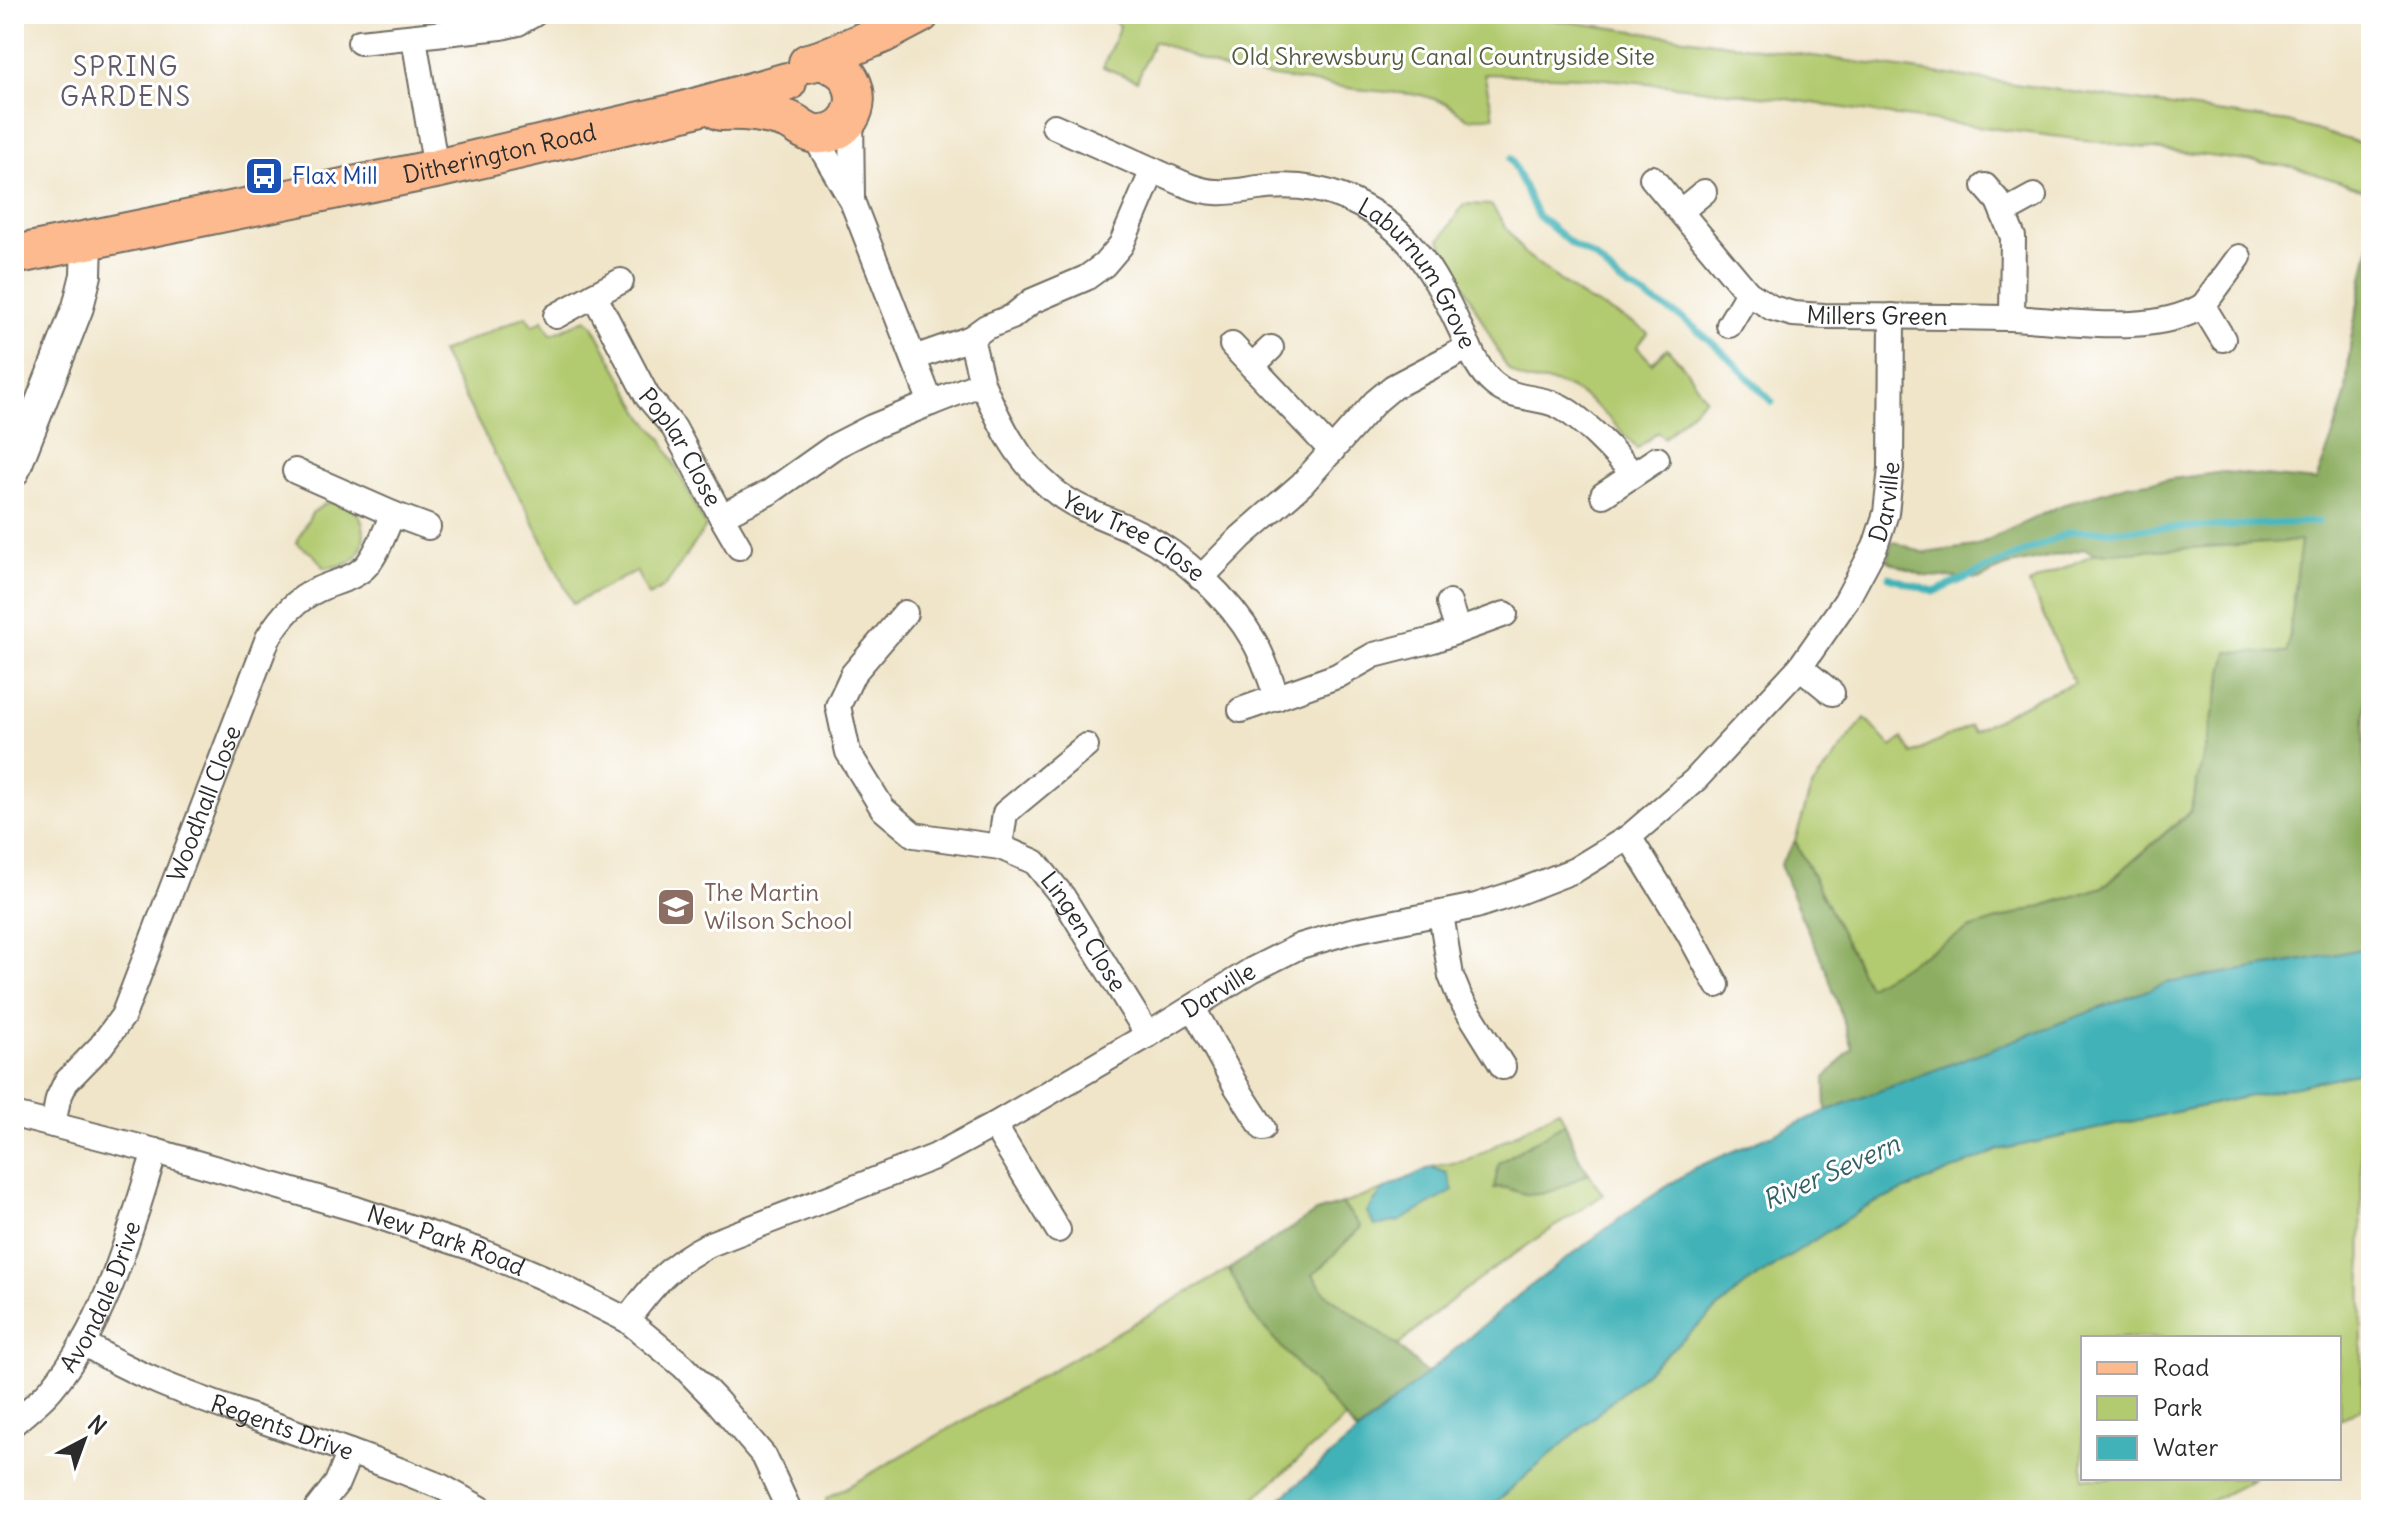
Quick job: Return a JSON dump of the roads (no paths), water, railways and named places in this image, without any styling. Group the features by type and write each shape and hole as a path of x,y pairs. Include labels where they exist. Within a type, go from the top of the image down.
{"main road":[{"name":"Ditherington Road","path":"14,255 436,169 676,113 787,82 795,71 807,63 914,17"},
{"name":"Ditherington Road","path":"676,113 761,112 827,134 841,128 879,56 914,17"},
{"path":"820,60 836,65 849,76 853,104"},
{"path":"787,82 783,96 785,110 802,128"}],"street":[{"path":"360,42 501,27 518,23 534,14"},
{"path":"414,38 436,169"},
{"path":"852,201 853,104"},
{"name":"Laburnum Grove","path":"1054,126 1198,189 1218,192 1297,186 1326,191 1369,209 1388,221 1421,256 1480,368 1494,384 1508,394 1559,406 1598,438 1633,474"},
{"path":"802,128 852,201 931,403 982,383"},
{"path":"914,358 971,338 986,327 1012,317 1032,301 1086,278 1104,265 1121,245 1153,170"},
{"name":"Millers Green","path":"1652,178 1748,293 1772,308 1793,314 2012,318 2142,325 2178,318 2203,306"},
{"path":"1985,186 1998,201 2013,237 2012,318"},
{"path":"1681,211 1704,192"},
{"path":"2003,213 2034,196"},
{"path":"14,471 78,307 86,275 87,241"},
{"path":"2223,339 2203,306 2239,257"},
{"path":"556,316 621,281"},
{"path":"1729,325 1748,293"},
{"name":"Poplar Close","path":"594,295 647,396 674,428 721,516 770,492 835,446 931,403"},
{"name":"Darville","path":"627,1320 662,1275 688,1255 773,1218 934,1157 1148,1035 1252,970 1300,946 1351,931 1476,906 1575,870 1629,837 1695,780 1800,667 1846,601 1875,547 1886,513 1891,468 1892,316"},
{"name":"Yew Tree Close","path":"971,338 982,383 1002,429 1034,473 1081,509 1163,546 1201,578 1238,617 1254,641 1277,698"},
{"path":"1232,345 1332,451"},
{"path":"1201,578 1241,537 1302,484 1355,422 1393,387 1469,347"},
{"path":"1252,366 1271,348"},
{"path":"1603,495 1657,459"},
{"path":"295,471 428,527"},
{"name":"Woodhall Close","path":"53,1125 58,1099 66,1082 101,1046 123,1016 268,638 280,619 298,602 315,590 357,573 367,565 393,514"},
{"path":"721,516 739,547"},
{"path":"1449,603 1458,631"},
{"name":"Lingen Close","path":"905,613 853,674 838,706 848,752 883,809 914,835 1000,847 1035,862 1063,897 1148,1035"},
{"path":"1241,710 1337,676 1374,655 1505,614"},
{"path":"1800,667 1832,693"},
{"path":"1000,847 1005,813 1086,746"},
{"path":"1629,837 1717,985"},
{"path":"1441,914 1451,976 1460,998 1503,1067"},
{"path":"1193,1008 1263,1128"},
{"name":"New Park Road","path":"14,1115 155,1151 356,1209 478,1250 544,1278 627,1320 683,1366 764,1456 789,1510"},
{"path":"994,1125 1058,1230"},
{"name":"Avondale Drive","path":"14,1423 49,1391 84,1343 112,1281 155,1151"},
{"name":"Regents Drive","path":"84,1343 139,1375 442,1487 483,1510"},
{"path":"316,1510 337,1483 350,1452"}],"water":[{"name":"River Severn","path":"2371,947 2371,1070 1999,1150 1865,1207 1745,1285 1487,1510 1267,1510 1520,1294 1631,1210 1695,1168 1826,1111 2167,983"},
{"path":"1431,1167 1447,1173 1453,1191 1400,1221 1375,1226 1367,1212 1383,1190"}],"waterway":[{"path":"1511,159 1537,215 1573,245 1596,258 1620,282 1684,319 1722,351 1772,402"},
{"path":"1889,577 1934,592 2070,532 2318,522"}],"place":[{"name":"Flax Mill","path":"264,176"},
{"name":"The Martin Wilson School","path":"676,907"}],"district":[{"name":"SPRING GARDENS","path":"126,82"}],"park label":[{"name":"Old Shrewsbury Canal Countryside Site","path":"1443,57"}]}
